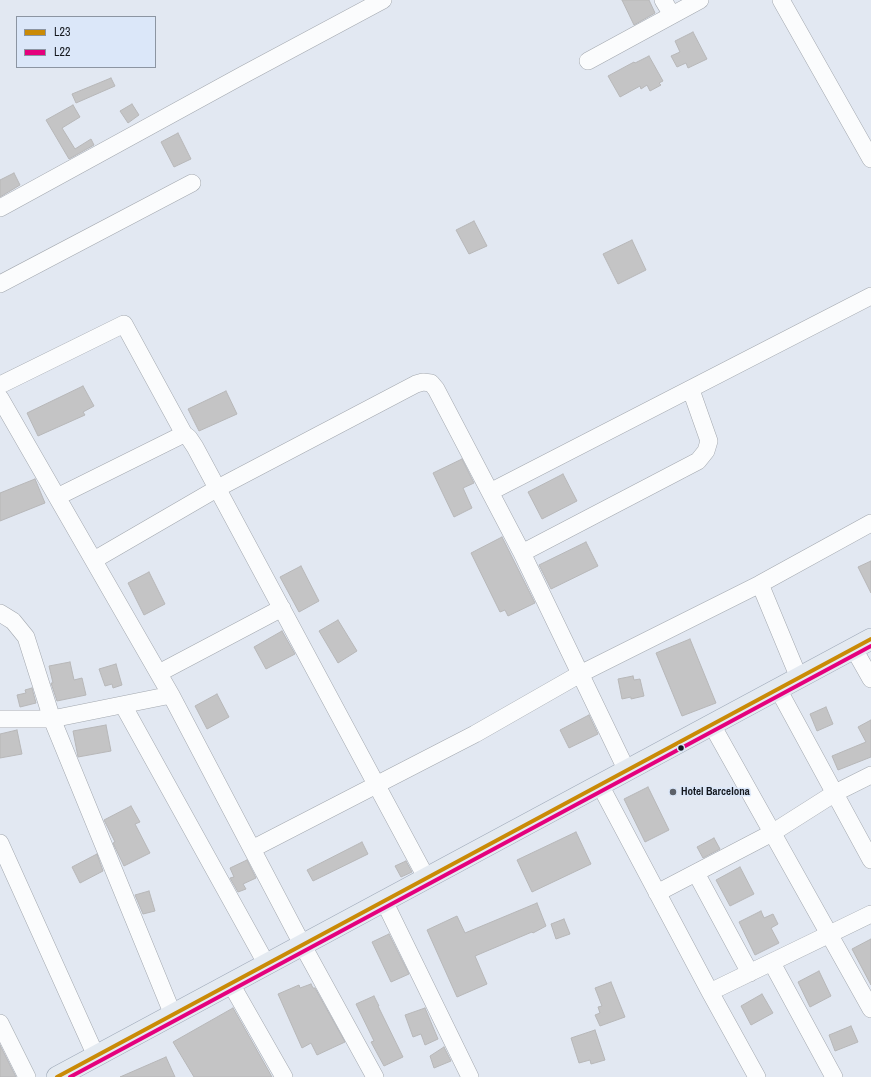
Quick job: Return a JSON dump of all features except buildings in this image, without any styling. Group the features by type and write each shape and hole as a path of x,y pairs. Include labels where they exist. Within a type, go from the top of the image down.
{"main road":[{"path":"59,1077 862,644"}],"street":[{"path":"0,208 383,0"},
{"path":"663,0 672,15"},
{"path":"588,61 700,0"},
{"path":"781,0 871,159"},
{"path":"0,284 192,183"},
{"path":"490,492 871,296"},
{"path":"0,384 124,324 184,434 189,438 195,447 218,488 427,878"},
{"path":"94,560 218,488 416,384 423,382 431,383 436,389 522,553 627,771"},
{"path":"522,553 698,461 706,451 709,441 690,390"},
{"path":"0,398 171,694 303,946 375,1077"},
{"path":"57,497 184,434"},
{"path":"252,849 377,786 475,734 580,674 760,584 871,523"},
{"path":"760,584 799,678"},
{"path":"158,673 282,608"},
{"path":"0,613 13,621 26,637 52,719 173,1015"},
{"path":"862,644 871,679"},
{"path":"778,690 871,860"},
{"path":"0,719 52,719 171,694"},
{"path":"123,705 267,964"},
{"path":"712,725 871,1009"},
{"path":"657,893 772,833 835,793 871,775"},
{"path":"600,785 757,1077"},
{"path":"0,843 96,1056"},
{"path":"696,873 750,973"},
{"path":"384,902 470,1077"},
{"path":"710,992 871,914"},
{"path":"772,962 834,1077"},
{"path":"231,984 284,1077"},
{"path":"0,1023 27,1077"}],"transit line":[{"name":"L23","path":"57,1077 871,639"},
{"name":"L22","path":"70,1077 871,646"}],"place":[{"name":"Hotel Barcelona","path":"673,792"}]}
